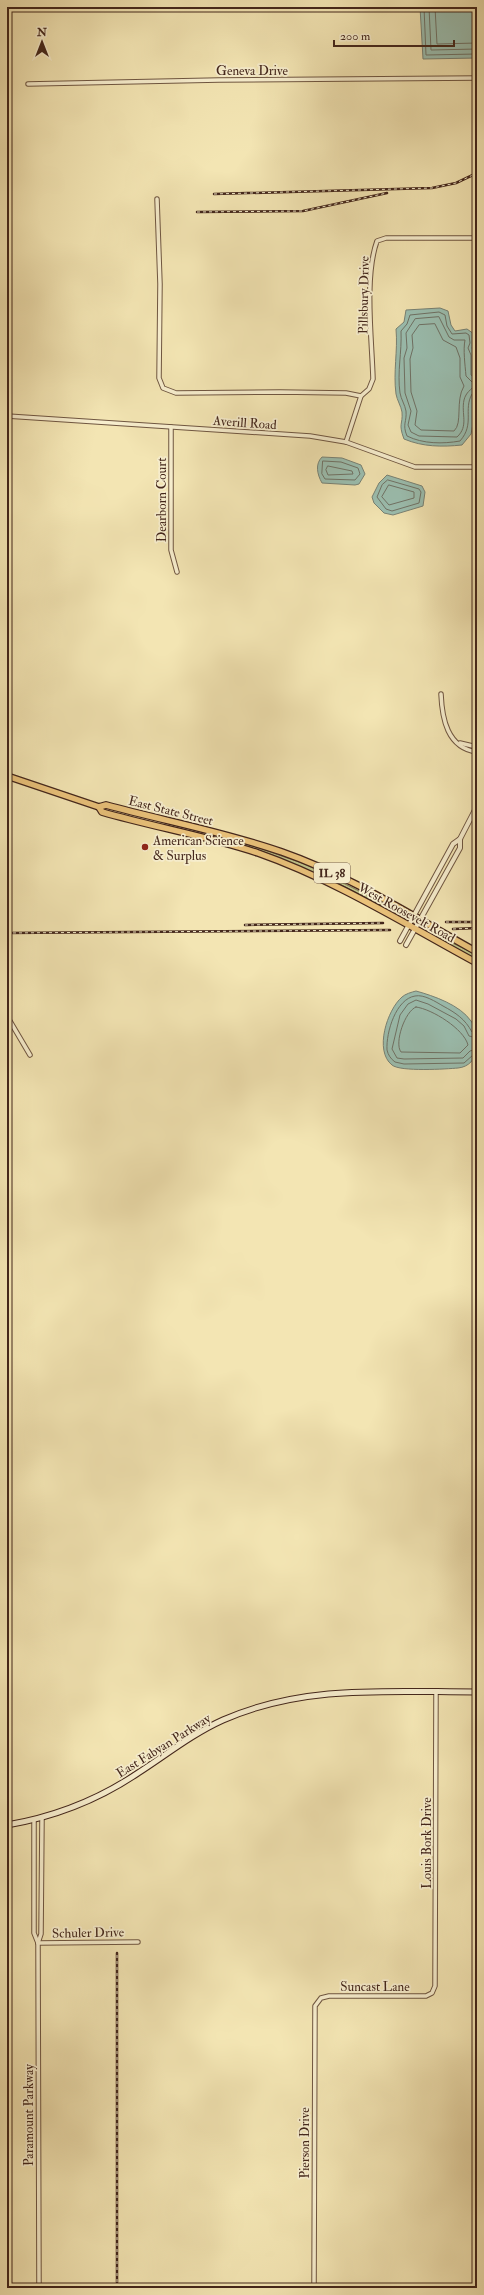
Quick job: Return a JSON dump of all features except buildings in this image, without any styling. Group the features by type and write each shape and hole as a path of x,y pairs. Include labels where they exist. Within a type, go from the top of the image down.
{"main road":[{"name":"East State Street","path":"7,776 99,807 106,805 218,833 282,852 335,874 413,916"},
{"name":"West Roosevelt Road","path":"99,807 102,812 235,846 271,858 338,887 477,963"},
{"name":"West Roosevelt Road","path":"413,916 477,952"},
{"name":"East Fabyan Parkway","path":"7,1826 42,1818 108,1792 202,1731 253,1708 295,1697 326,1693 477,1692"}],"street":[{"name":"Geneva Drive","path":"28,84 218,80 477,78"},
{"path":"158,199 159,378 163,388 176,393 294,392 346,393 361,396"},
{"name":"Pillsbury Drive","path":"346,442 361,396 369,389 373,379 370,292 372,253 377,241 386,238 477,238"},
{"name":"Averill Road","path":"7,416 310,436 346,442 415,467 477,466"},
{"name":"Dearborn Court","path":"171,427 171,550 177,572"},
{"path":"441,694 445,725 450,734 466,749 477,752"},
{"path":"458,742 477,746"},
{"path":"400,941 453,844 460,839 477,806"},
{"path":"406,945 460,848 460,839"},
{"path":"7,1016 30,1055"},
{"name":"Louis Bork Drive","path":"432,1993 436,1982 436,1692"},
{"name":"Paramount Parkway","path":"39,2288 38,1942 41,1934 42,1818"},
{"name":"Paramount Parkway","path":"34,1820 34,1933 38,1942"},
{"name":"Schuler Drive","path":"38,1942 138,1942"},
{"name":"Suncast Lane","path":"318,2000 329,1996 423,1996 432,1993"},
{"name":"Pierson Drive","path":"314,2288 314,2009 318,2000"}],"green space":[{"path":"235,840 305,864 393,908 392,911 326,877 234,843"},
{"path":"438,936 477,955 477,960 437,938"}],"water":[{"path":"420,7 477,7 477,58 423,59"},
{"path":"440,308 448,311 451,325 455,331 467,329 474,334 474,344 472,348 475,353 476,394 473,402 474,419 471,434 462,445 440,446 418,444 404,439 401,430 402,412 395,386 396,329 404,322 406,310"},
{"path":"322,457 342,458 361,465 365,474 359,484 355,485 322,483 319,476 318,463"},
{"path":"387,475 422,486 425,492 423,506 393,515 384,513 374,503 372,497 379,483"},
{"path":"416,991 438,998 454,1006 471,1021 475,1027 478,1042 475,1056 471,1062 458,1068 424,1070 404,1069 397,1067 392,1065 387,1059 383,1041 387,1021 397,1003 403,996"}],"railway":[{"path":"214,194 432,188 456,183 477,173"},
{"path":"197,212 303,211 387,193"},
{"path":"446,922 477,922"},
{"path":"245,925 383,923"},
{"path":"453,929 477,928"},
{"path":"7,933 390,930"},
{"path":"117,1953 117,2288"}],"place":[{"name":"American Science & Surplus","path":"145,847"}]}
